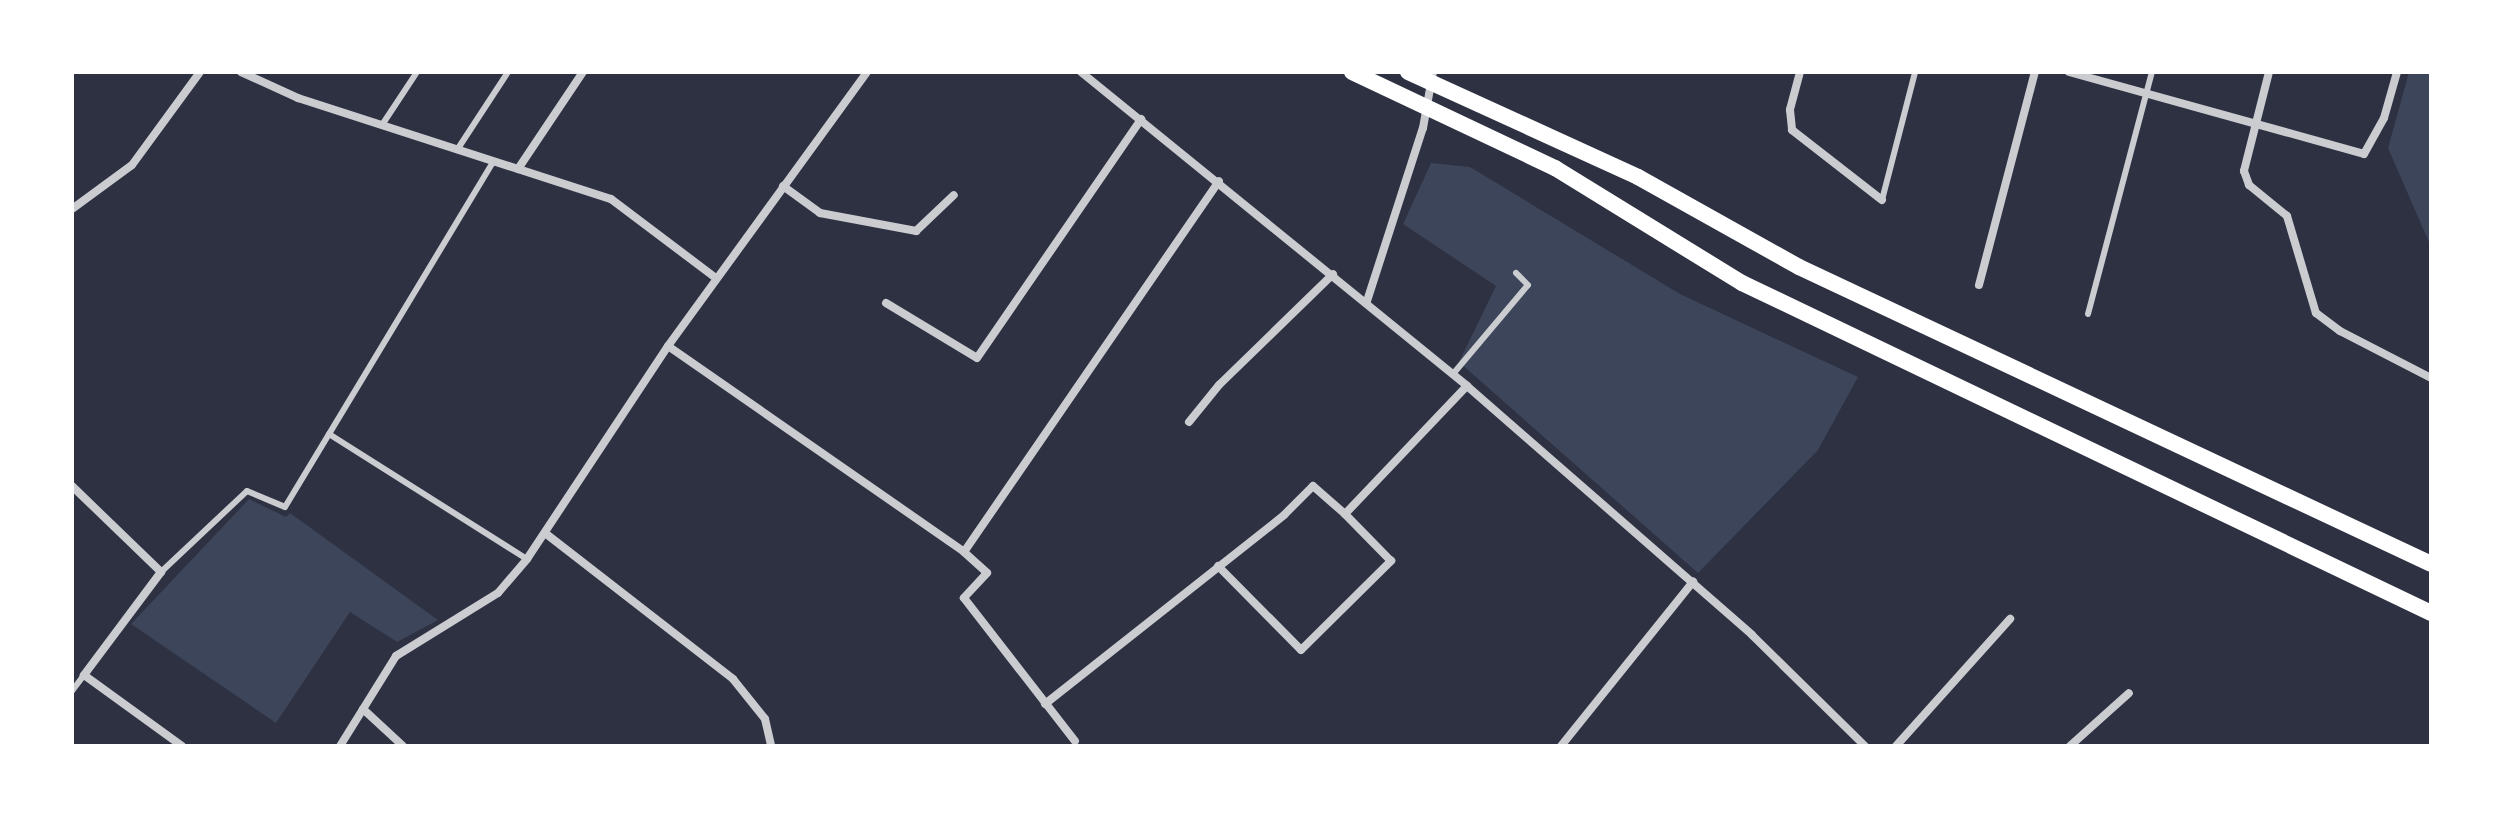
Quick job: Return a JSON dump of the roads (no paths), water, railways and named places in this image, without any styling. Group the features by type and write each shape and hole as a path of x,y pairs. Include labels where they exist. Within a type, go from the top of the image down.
{"main road":[{"path":"1352,72 1555,168 1742,283 2431,613"},
{"path":"1408,72 1432,78 1638,177 1799,267 2431,564"}],"street":[{"path":"72,209 132,165 200,72"},
{"path":"241,72 298,98 611,199 716,278"},
{"path":"518,169 583,72"},
{"path":"340,746 396,656 498,593 527,559 668,346 867,72"},
{"path":"1081,72 1367,301 1467,386 1693,582 1865,746"},
{"path":"1800,72 1790,110 1792,130 1882,200"},
{"path":"1979,285 2035,72"},
{"path":"2069,72 2148,91 2364,154 2384,118 2397,72"},
{"path":"2269,72 2244,171 2249,185 2287,216 2316,313 2340,331 2431,378"},
{"path":"1367,301 1426,108 1432,78"},
{"path":"886,303 977,358 1141,119"},
{"path":"964,552 1219,181"},
{"path":"783,186 820,213 916,231 954,195"},
{"path":"1189,422 1219,385 1333,274"},
{"path":"668,346 964,552 987,573 964,598 1075,741"},
{"path":"1345,514 1467,386"},
{"path":"72,486 161,572 84,675 182,746"},
{"path":"1045,704 1313,486 1391,561 1301,650 1218,566"},
{"path":"545,533 733,679 765,719 771,746"},
{"path":"1561,746 1693,582"},
{"path":"1896,746 2010,619"},
{"path":"2070,746 2129,693"},
{"path":"363,709 403,746"}],"lane":[{"path":"382,125 417,72"},
{"path":"457,150 508,72"},
{"path":"1882,200 1915,72"},
{"path":"2088,314 2152,72"},
{"path":"161,572 247,491 285,507 494,161"},
{"path":"1453,374 1528,285 1516,273"},
{"path":"329,434 527,559"},
{"path":"72,691 84,675"}]}
